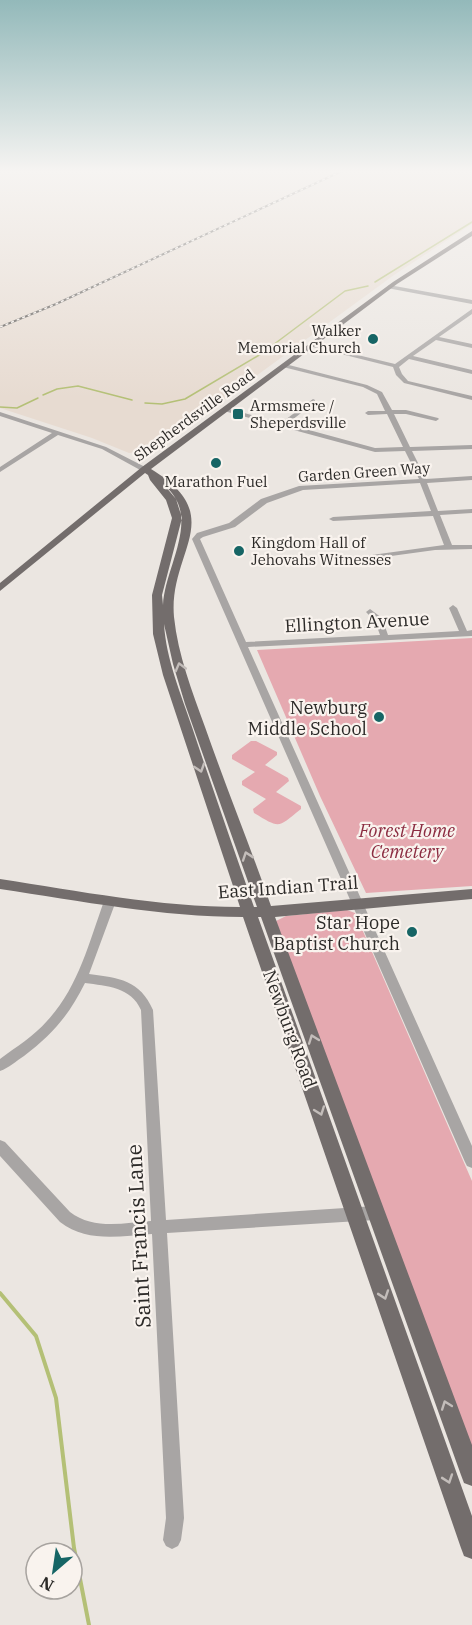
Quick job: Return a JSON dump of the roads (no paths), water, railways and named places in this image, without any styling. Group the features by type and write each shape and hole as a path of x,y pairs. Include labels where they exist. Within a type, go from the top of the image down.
{"main road":[{"name":"Shepherdsville Road","path":"0,588 112,496 154,477 226,410 389,287 451,247"},
{"path":"112,496 154,477"},
{"name":"Newburg Road","path":"154,477 175,490 186,507 187,524 169,592 170,627 181,672 198,726 266,912 366,1213 472,1548"},
{"name":"Newburg Road","path":"154,477 175,506 177,518 157,595 159,634 169,675 248,912 472,1475"},
{"name":"East Indian Trail","path":"0,884 110,901 204,912 266,912 472,894"}],"street":[{"path":"389,287 472,302"},
{"path":"396,366 472,311"},
{"path":"459,320 472,323"},
{"path":"434,338 472,346"},
{"path":"312,346 396,366"},
{"path":"408,357 472,372"},
{"path":"285,366 373,388 380,393 409,450 448,547"},
{"path":"396,366 400,377 409,383 472,398"},
{"path":"282,425 313,401"},
{"path":"226,410 375,450 472,447"},
{"path":"368,413 409,412 436,419"},
{"path":"0,414 59,432 120,455 154,477"},
{"path":"0,470 59,432"},
{"name":"Garden Green Way","path":"243,645 196,539 197,536 226,528 264,501 295,490 323,486 472,478"},
{"path":"333,519 472,512"},
{"path":"343,561 448,547 472,547"},
{"path":"453,608 468,633"},
{"path":"370,612 380,620 385,638"},
{"name":"Ellington Avenue","path":"243,645 468,633"},
{"path":"243,645 472,1162"},
{"path":"0,1065 51,1025 68,1004 110,901"},
{"name":"Saint Francis Lane","path":"80,978 126,986 140,995 146,1005 175,1518 172,1540"},
{"path":"0,1146 58,1211 74,1224 85,1228 111,1232 366,1213"}],"waterway":[{"path":"375,282 432,247"},
{"path":"145,403 162,404 185,399 261,354 345,291 368,286"},
{"path":"43,395 57,389 78,386 132,400"},
{"path":"0,407 17,408 38,398"},
{"path":"0,1293 36,1336 56,1398 74,1548 89,1625"}],"railway":[{"path":"0,327 56,304 179,247"}],"place":[{"name":"Walker Memorial Church","path":"373,339"},
{"name":"Armsmere / Sheperdsville","path":"238,414"},
{"name":"Marathon Fuel","path":"216,463"},
{"name":"Kingdom Hall of Jehovahs Witnesses","path":"239,551"},
{"name":"Newburg Middle School","path":"379,717"},
{"name":"Star Hope Baptist Church","path":"412,932"}],"park label":[{"name":"Forest Home Cemetery","path":"407,840"}]}
